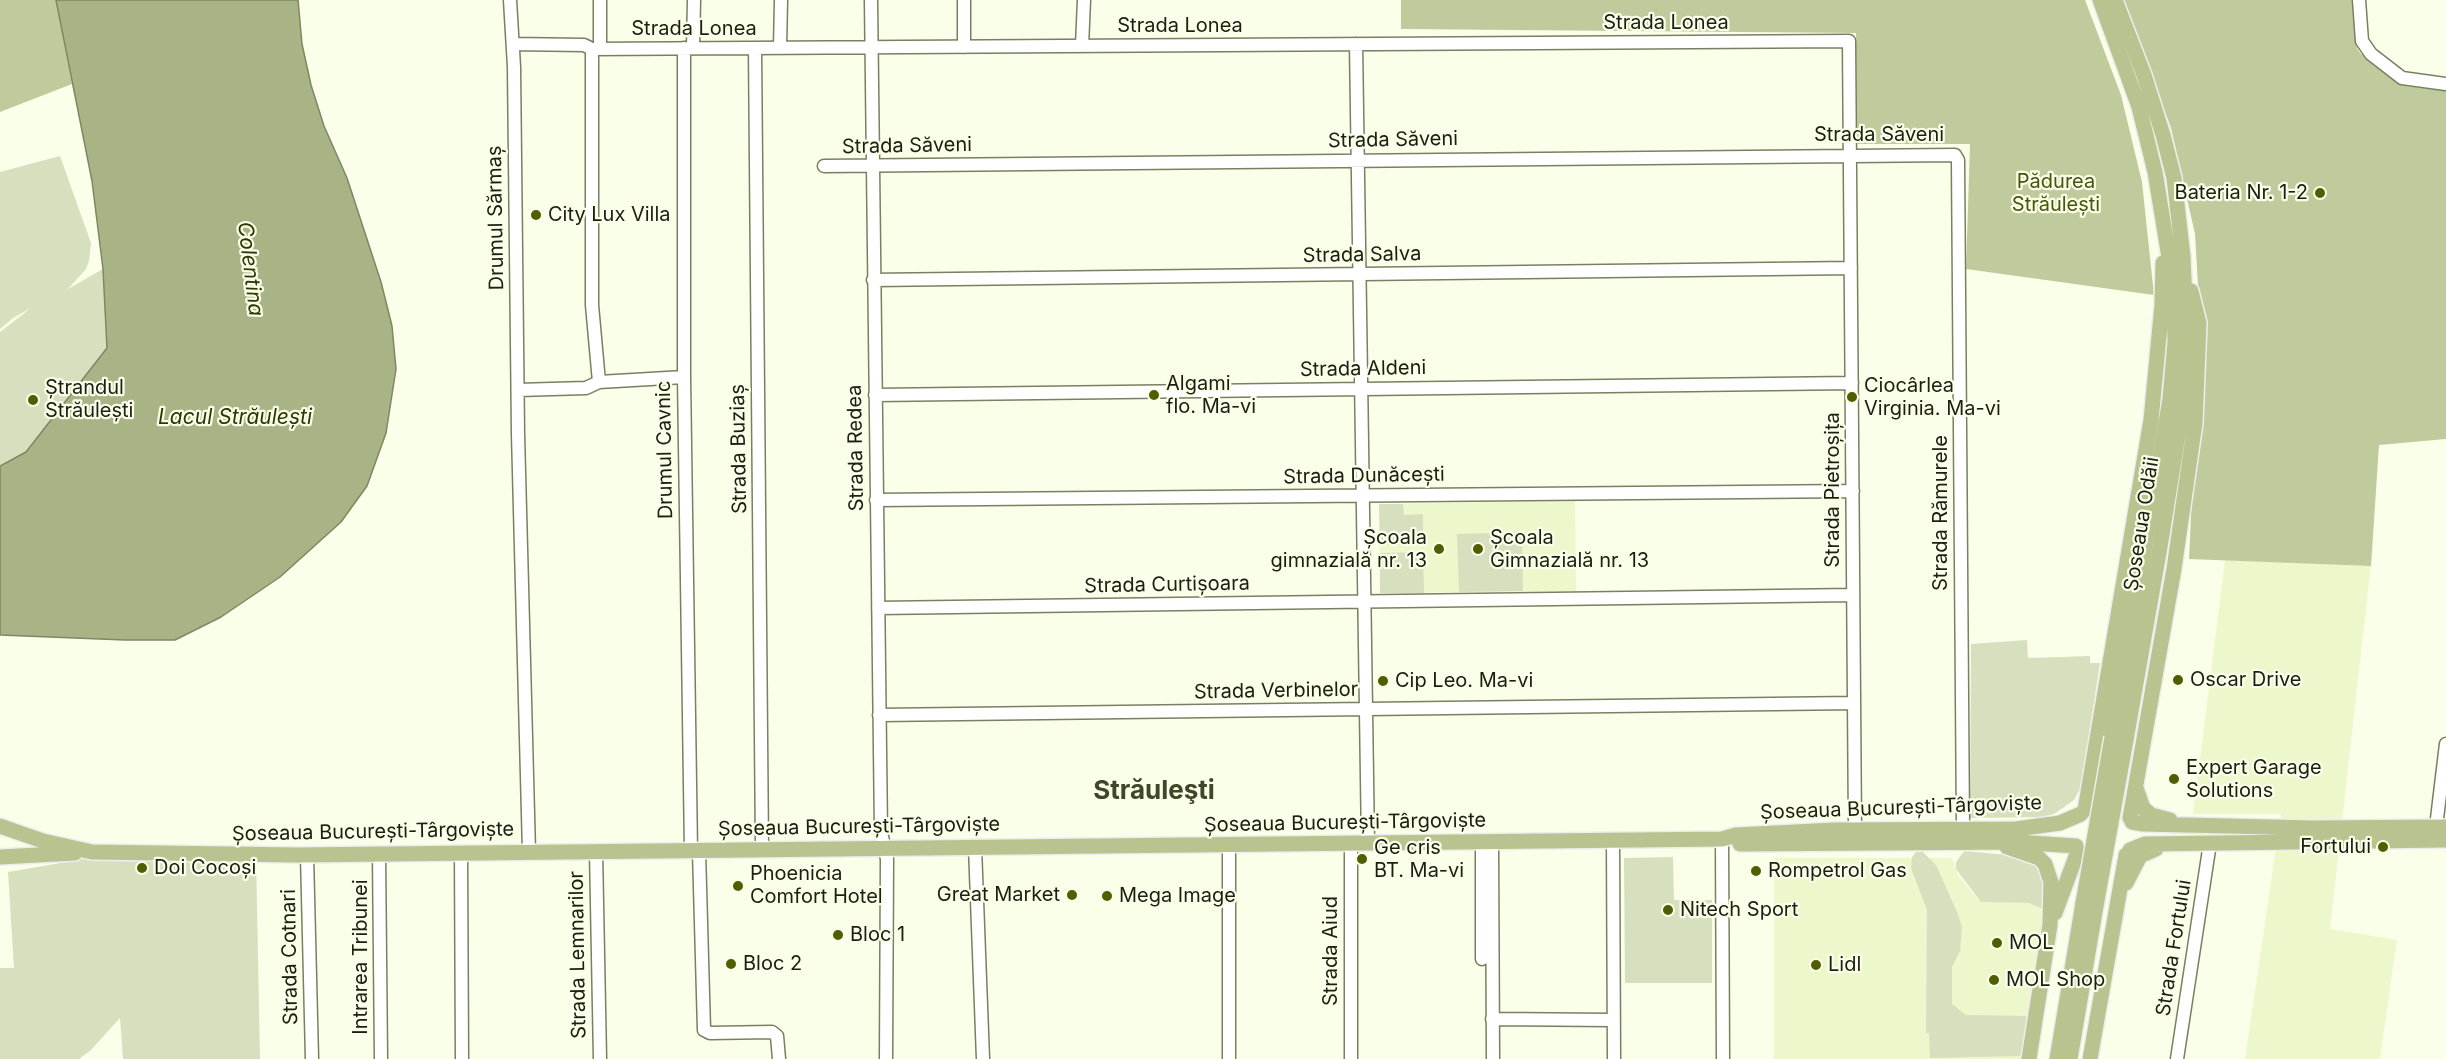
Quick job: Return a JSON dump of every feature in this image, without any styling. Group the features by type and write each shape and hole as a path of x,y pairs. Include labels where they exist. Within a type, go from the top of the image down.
{"main road":[{"name":"Șoseaua Odăii","path":"2057,1059 2090,905 2119,738 2172,382 2175,342 2174,288 2155,172 2139,107 2100,0"},
{"name":"Șoseaua Odăii","path":"2115,0 2144,75 2174,178 2183,256 2187,352 2182,410 2162,542 2119,738"},
{"path":"2050,925 2077,848 2074,829 2083,812 2151,420 2162,305 2163,227"},
{"path":"2090,1059 2112,929 2134,833 2131,820 2135,785 2174,569 2195,423 2199,323 2183,256"},
{"path":"2135,785 2143,808 2151,815 2196,826"},
{"path":"2083,812 2092,806 2109,804 2125,812 2131,820 2143,825 2441,827"},
{"name":"Șoseaua București-Târgoviște","path":"0,826 43,841 92,852 307,855 1722,839 1736,835 1855,830 2029,828 2060,823 2083,812"},
{"name":"Șoseaua București-Târgoviște","path":"1722,839 1735,844 2041,842 2077,848"},
{"path":"2077,848 2090,861 2105,864 2120,860 2128,852 2145,844 2446,840"},
{"path":"1977,842 2024,852 2039,858 2045,864 2051,882 2050,925 2029,1059"},
{"path":"2112,929 2120,910 2128,878 2140,856 2155,850 2207,843"},
{"path":"0,857 37,857 92,852"},
{"name":"Șoseaua Odăii","path":"2070,1059 2090,905"}],"street":[{"name":"Drumul Sărmaș","path":"510,0 513,44 518,390 529,852"},
{"path":"599,382 592,305 596,49 600,0"},
{"name":"Drumul Cavnic","path":"694,0 689,48 684,376 695,851 704,1030 710,1033 772,1032 777,1036 779,1059"},
{"path":"780,48 781,0"},
{"name":"Strada Redea","path":"871,0 881,832 887,859 886,1059"},
{"path":"964,0 964,46"},
{"path":"1082,46 1084,0"},
{"path":"2358,0 2362,41 2371,54 2402,78 2446,84"},
{"name":"Strada Lonea","path":"513,44 584,45 596,49 1849,41"},
{"name":"Strada Pietroșița","path":"1849,41 1855,830"},
{"path":"1356,44 1368,843"},
{"name":"Strada Buziaș","path":"755,48 762,849"},
{"name":"Strada Săveni","path":"824,166 1952,154 1958,160"},
{"name":"Strada Rămurele","path":"1958,160 1963,830"},
{"name":"Strada Salva","path":"873,280 1851,268"},
{"path":"518,390 586,388 599,382 684,376"},
{"name":"Strada Aldeni","path":"875,395 1852,383"},
{"name":"Strada Dunăcești","path":"876,500 1853,491"},
{"name":"Strada Curtișoara","path":"878,608 1853,596"},
{"name":"Strada Verbinelor","path":"879,715 1854,703"},
{"path":"2441,827 2446,744"},
{"path":"1722,839 1723,1059"},
{"path":"1613,841 1614,1059"},
{"path":"1482,958 1487,842"},
{"path":"1487,842 1492,1059"},
{"name":"Strada Aiud","path":"1351,843 1351,1059"},
{"name":"Strada Fortului","path":"2177,1059 2207,843"},
{"path":"1229,845 1229,1059"},
{"path":"975,847 983,1059"},
{"name":"Strada Lemnarilor","path":"596,851 600,1059"},
{"path":"461,853 462,1059"},
{"name":"Intrarea Tribunei","path":"379,854 381,1059"},
{"name":"Strada Cotnari","path":"307,855 312,1059"},
{"path":"1492,1019 1613,1020"}],"shaded area":[{"path":"60,156 91,243 86,269 68,289 103,269 107,348 26,452 0,466 0,332 31,308 13,318 0,329 0,172"},
{"name":"Școala Gimnazială nr. 13","path":"1575,501 1576,591 1380,593 1379,504"},
{"path":"1379,504 1403,504 1404,515 1423,514 1423,544 1380,545"},
{"path":"1522,532 1523,591 1459,592 1457,534"},
{"path":"1423,552 1424,593 1380,593 1380,553"},
{"path":"2225,560 2371,564 2330,929 2397,940 2380,1059 2245,1059 2281,814 2193,814"},
{"path":"2027,640 2028,658 2090,656 2090,663 2100,663 2081,787 2074,800 2054,814 2042,817 1970,818 1971,644"},
{"path":"1964,851 2019,856 2030,861 2039,868 2043,878 2042,909 2029,903 1981,902 1956,869 1956,862"},
{"path":"1916,852 1923,852 1936,865 1962,927 1960,951 1952,967 1952,1004 1966,1015 2029,1016 2022,1056 1930,1058 1929,1033 1926,1033 1927,910 1911,868 1912,857"},
{"path":"119,853 256,855 260,1059 123,1059 120,1018 91,1050 79,1059 0,1059 0,968 14,968 8,872"},
{"name":"Nitech Sport","path":"1673,857 1674,900 1712,900 1712,983 1625,983 1624,858"},
{"path":"1774,858 1952,858 1959,877 1981,902 2029,903 2039,908 2044,917 2023,1059 1774,1059"}],"green space":[{"path":"0,0 56,0 72,84 0,112"},
{"name":"Pădurea Străulești","path":"1401,0 2085,0 2121,95 2142,182 2154,295 1966,269 1970,144 1855,144 1856,33 1401,29"},
{"path":"2124,0 2353,0 2357,48 2360,53 2406,86 2446,91 2446,439 2379,445 2371,566 2189,559 2200,320 2195,234 2171,128"}],"water":[{"name":"Lacul Străulești","path":"56,0 298,0 302,44 311,85 324,126 347,178 381,282 392,326 396,369 386,433 367,486 341,522 280,577 221,617 175,640 0,635 0,466 26,452 107,348 103,269 92,181"}],"place":[{"name":"Bateria Nr. 1-2","path":"2320,193"},
{"name":"City Lux Villa","path":"536,215"},
{"name":"Algami flo. Ma-vi","path":"1154,395"},
{"name":"Ciocârlea Virginia. Ma-vi","path":"1852,397"},
{"name":"Ștrandul Străulești","path":"33,400"},
{"name":"Școala gimnazială nr. 13","path":"1439,549"},
{"name":"Școala Gimnazială nr. 13","path":"1478,549"},
{"name":"Oscar Drive","path":"2178,680"},
{"name":"Cip Leo. Ma-vi","path":"1383,681"},
{"name":"Expert Garage Solutions","path":"2174,779"},
{"name":"Fortului","path":"2383,847"},
{"name":"Ge cris BT. Ma-vi","path":"1362,859"},
{"name":"Doi Cocoși","path":"142,868"},
{"name":"Rompetrol Gas","path":"1756,871"},
{"name":"Phoenicia Comfort Hotel","path":"738,886"},
{"name":"Great Market","path":"1072,895"},
{"name":"Mega Image","path":"1107,896"},
{"name":"Nitech Sport","path":"1668,910"},
{"name":"Bloc 1","path":"838,935"},
{"name":"MOL","path":"1997,943"},
{"name":"Bloc 2","path":"731,964"},
{"name":"Lidl","path":"1816,965"},
{"name":"MOL Shop","path":"1994,980"}],"district":[{"name":"Străuleşti","path":"1154,791"}],"water label":[{"name":"Colentina","path":"250,269"}]}
